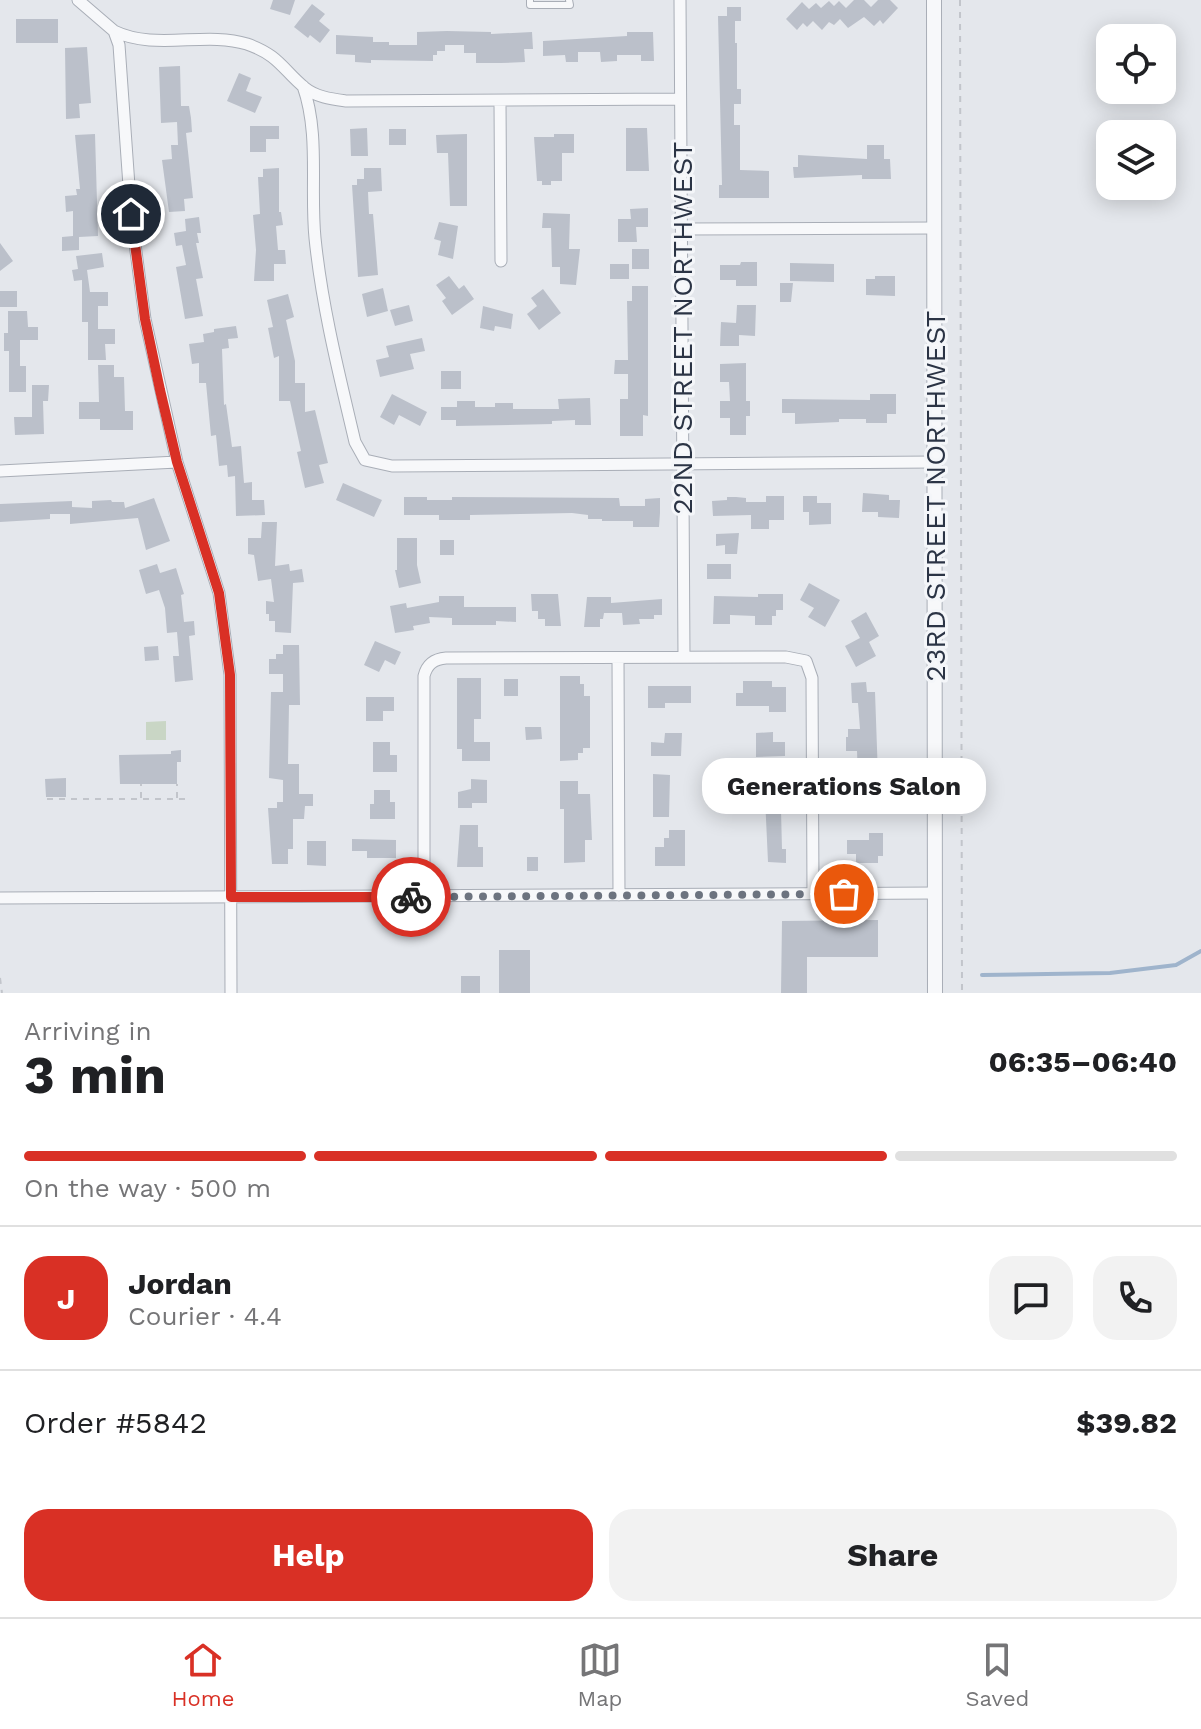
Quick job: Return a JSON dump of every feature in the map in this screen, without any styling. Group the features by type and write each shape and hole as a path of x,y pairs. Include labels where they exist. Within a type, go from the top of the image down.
{"street":[{"path":"78,0 114,31 129,37 226,40 248,44 274,57 303,86 321,96 346,101 680,99"},
{"name":"22ND STREET NORTHWEST","path":"680,0 684,657"},
{"name":"23RD STREET NORTHWEST","path":"934,0 935,993"},
{"path":"114,31 121,60 124,144 136,267 145,319 177,462 219,593 230,675 231,993"},
{"path":"303,86 311,117 315,235 320,281 355,442 365,460 392,466 935,462"},
{"path":"500,102 501,261"},
{"path":"682,229 935,228"},
{"path":"0,471 177,462"},
{"path":"424,897 424,682 427,668 442,658 786,657 808,664 812,678 813,894"},
{"path":"618,658 619,895"},
{"path":"0,898 935,893"}],"lane":[{"path":"530,0 530,5 570,5 569,0"}],"path":[{"path":"960,0 962,993"},
{"path":"141,784 141,799"},
{"path":"177,784 177,799"},
{"path":"47,799 191,799"},
{"path":"0,978 2,993"}],"green space":[{"path":"166,721 166,740 146,740 146,722"}],"building":[{"path":"273,0 295,0 290,15 270,9"},
{"path":"854,0 864,0 871,7 878,0 890,0 898,8 883,24 880,20 874,26 864,17 848,28 840,19 834,25 829,22 822,30 813,21 807,27 803,23 797,30 786,19 802,2 809,9 816,3 821,8 829,1 834,6 839,1 846,8"},
{"path":"312,4 325,14 319,21 330,30 320,43 294,27"},
{"path":"727,7 741,7 741,21 735,21 735,43 737,89 741,89 741,104 734,104 734,125 740,125 740,170 769,171 769,198 719,198 719,185 722,185 718,16 727,16"},
{"path":"16,19 58,19 58,43 16,43"},
{"path":"417,32 491,34 532,32 533,49 524,49 525,62 501,63 476,63 476,53 464,53 464,45 445,45 445,51 437,51 437,55 433,55 433,61 355,62 355,55 336,54 336,35 373,37 373,42 389,42 389,45 417,45"},
{"path":"627,32 653,32 654,61 641,61 641,55 617,55 617,61 601,62 600,52 578,52 578,62 566,62 565,55 543,56 543,41 627,36"},
{"path":"87,47 91,103 79,104 80,118 66,119 65,48"},
{"path":"180,66 181,106 189,106 191,118 192,132 186,133 193,198 184,199 185,211 169,212 162,160 172,159 171,145 178,145 177,122 161,123 159,67"},
{"path":"239,73 251,78 246,91 262,97 255,113 227,101"},
{"path":"250,126 279,126 279,139 266,139 266,152 250,152"},
{"path":"367,128 368,156 351,156 350,129"},
{"path":"626,128 647,128 649,171 626,171"},
{"path":"389,129 406,129 406,145 389,145"},
{"path":"95,134 98,236 79,237 79,250 62,251 62,237 73,236 73,211 66,212 65,196 77,195 76,189 80,189 75,135"},
{"path":"467,134 467,206 450,206 448,153 437,153 436,135"},
{"path":"554,134 574,134 574,153 562,153 562,181 542,185 542,181 537,181 534,137 554,137"},
{"path":"867,145 884,145 884,159 890,159 891,179 862,179 862,175 794,178 793,167 798,167 798,155 867,159"},
{"path":"279,168 279,212 283,225 276,226 278,250 285,250 286,264 274,264 274,281 254,281 256,250 253,215 260,214 258,177 263,177 263,169"},
{"path":"364,168 381,168 382,191 368,192 378,275 358,277 352,185 357,185 357,179 364,179"},
{"path":"648,208 648,227 636,227 637,242 618,242 618,219 631,219 630,209"},
{"path":"543,213 570,214 569,249 580,249 576,285 560,284 560,267 552,267 551,228 542,228"},
{"path":"199,217 201,233 197,233 199,243 196,243 203,278 196,279 203,316 185,319 176,267 186,265 182,245 176,246 174,233 186,231 185,219"},
{"path":"439,222 458,226 453,259 438,255 441,241 434,239"},
{"path":"0,243 13,261 0,271"},
{"path":"632,249 649,249 649,269 632,269"},
{"path":"102,253 104,267 87,270 90,292 108,292 108,306 98,306 98,329 115,329 115,344 105,344 106,360 88,360 88,322 82,322 82,280 74,281 72,270 78,269 76,256"},
{"path":"741,262 757,262 757,286 736,286 736,280 720,280 720,265 740,265"},
{"path":"790,263 834,264 834,282 790,281"},
{"path":"610,264 629,264 629,279 610,279"},
{"path":"449,276 459,289 464,285 474,299 452,315 442,301 446,298 436,285"},
{"path":"875,276 895,276 895,296 866,295 866,279 875,279"},
{"path":"780,283 793,283 791,302 780,302"},
{"path":"632,286 648,286 648,416 643,415 643,436 620,436 620,399 628,399 628,374 614,374 615,360 628,360 627,301 632,301"},
{"path":"383,288 388,311 367,317 362,294"},
{"path":"543,289 561,313 539,330 527,314 537,306 531,298"},
{"path":"0,291 17,291 17,307 0,307"},
{"path":"288,294 294,317 286,320 295,361 295,383 305,383 305,412 315,410 328,463 319,465 324,483 305,488 290,401 279,401 279,356 274,358 268,328 273,327 267,300"},
{"path":"409,305 413,321 395,326 390,310"},
{"path":"737,305 756,305 755,336 739,335 739,346 720,346 721,322 736,323"},
{"path":"483,306 513,314 511,329 495,326 494,331 480,328"},
{"path":"8,311 27,311 28,327 38,327 38,340 20,340 20,366 26,366 26,392 9,392 9,351 4,351"},
{"path":"236,326 238,338 228,339 229,348 222,349 224,405 232,447 241,446 244,483 252,482 252,500 264,500 265,515 236,516 235,476 228,477 227,465 219,466 216,435 211,436 206,383 199,383 199,363 192,364 189,344 204,342 203,334 214,332 214,329"},
{"path":"422,338 425,351 410,354 414,369 380,377 376,360 389,357 386,346"},
{"path":"746,363 746,401 750,401 750,416 746,416 746,435 730,435 730,418 720,418 720,401 730,401 729,382 720,382 720,364"},
{"path":"98,365 114,365 114,377 124,377 125,411 133,411 133,430 100,430 100,419 79,419 79,402 99,402"},
{"path":"441,371 461,371 461,389 441,389"},
{"path":"32,385 49,385 48,401 43,401 44,434 15,435 14,417 32,417"},
{"path":"392,394 427,412 420,426 399,415 394,425 380,417"},
{"path":"870,394 896,394 896,414 887,414 887,423 839,419 839,422 795,424 795,413 782,413 782,399 870,400"},
{"path":"590,398 591,425 575,425 575,420 552,421 552,424 456,426 456,420 441,420 441,407 457,407 457,401 475,401 475,407 513,403 513,409 559,409 558,399"},
{"path":"343,483 382,500 374,517 336,500"},
{"path":"863,493 889,495 889,500 900,500 899,518 878,517 878,512 862,512"},
{"path":"766,496 784,496 784,520 769,520 769,529 751,529 751,515 713,516 712,501 736,497 746,498 746,502 766,502"},
{"path":"803,496 817,496 817,503 831,503 831,524 809,525 809,512 803,512"},
{"path":"404,497 427,497 427,500 452,500 452,497 619,498 620,506 645,506 645,499 660,498 659,527 633,527 633,521 602,521 572,513 470,515 470,520 439,520 439,515 404,515"},
{"path":"154,498 170,541 146,550 138,518 70,524 70,514 50,514 50,519 0,522 0,504 72,501 72,507 92,508 92,501 111,500 124,502 125,508"},
{"path":"262,522 277,522 275,566 289,564 290,571 302,569 304,582 293,583 291,633 275,632 275,621 269,621 266,601 274,602 271,579 258,581 254,555 248,554 248,538 261,538"},
{"path":"739,533 737,554 725,554 725,545 716,546 716,534"},
{"path":"397,538 417,538 421,583 399,588 395,570"},
{"path":"440,540 454,540 454,555 440,555"},
{"path":"157,564 160,573 176,568 184,594 181,595 184,622 194,621 195,635 189,636 193,680 175,682 173,656 179,656 177,632 167,633 165,608 159,590 146,594 139,570"},
{"path":"707,564 731,564 731,579 707,579"},
{"path":"809,583 840,600 825,627 808,617 814,608 800,600"},
{"path":"531,594 558,594 561,626 545,626 545,619 538,619 538,611 532,611"},
{"path":"758,594 783,594 783,610 776,610 772,625 755,625 755,616 730,615 730,624 713,624 714,596 758,597"},
{"path":"439,596 464,596 464,607 516,607 516,622 452,625 452,618 429,617 430,623 395,633 390,606 406,603 407,608 439,602"},
{"path":"587,597 611,597 611,603 662,599 662,615 654,615 654,619 639,619 640,624 623,625 622,613 604,613 600,627 584,627"},
{"path":"866,612 879,636 869,642 876,656 856,667 845,646 860,638 851,621"},
{"path":"375,641 401,652 395,665 385,660 379,672 364,665"},
{"path":"283,645 299,645 300,705 289,705 288,764 299,764 299,794 313,794 313,806 305,806 304,819 293,819 293,849 288,849 288,864 272,864 268,808 277,808 277,802 283,802 283,780 269,778 271,692 283,692 283,674 269,674 269,659 283,654"},
{"path":"158,646 159,660 145,661 144,647"},
{"path":"560,676 580,676 584,696 590,696 590,748 583,748 583,753 578,753 578,760 560,761"},
{"path":"457,678 481,678 481,719 474,719 474,742 490,742 490,761 462,761 462,749 457,749"},
{"path":"504,679 518,679 518,696 504,696"},
{"path":"743,681 772,681 772,687 786,687 786,712 769,712 769,706 736,706 736,693 743,693"},
{"path":"866,682 867,692 875,692 878,776 883,776 884,788 877,789 878,804 864,804 864,810 846,811 846,794 858,794 857,751 846,751 848,729 860,729 858,703 852,703 851,683"},
{"path":"648,686 691,686 691,703 665,703 665,708 648,708"},
{"path":"366,697 394,697 394,711 383,711 383,721 366,721"},
{"path":"525,727 541,727 542,739 526,740"},
{"path":"773,732 773,742 785,742 785,756 756,757 756,733"},
{"path":"665,733 682,733 681,756 651,756 651,742 664,743"},
{"path":"373,742 390,742 390,755 397,755 397,772 373,772"},
{"path":"181,750 181,762 177,762 177,784 120,784 119,755 171,754 171,751"},
{"path":"653,774 670,775 669,817 653,817"},
{"path":"764,776 781,776 781,789 784,789 782,849 786,849 786,863 768,862"},
{"path":"66,778 66,797 46,797 45,779"},
{"path":"471,779 487,780 487,803 472,803 472,808 458,808 458,792 471,789"},
{"path":"560,781 578,781 578,794 590,794 592,840 585,840 585,862 564,863 564,809 560,809"},
{"path":"374,790 390,790 390,802 395,802 395,819 370,819"},
{"path":"460,825 478,825 478,847 483,847 483,867 457,867"},
{"path":"669,830 685,830 685,866 655,866 655,847 664,847 664,838 669,838"},
{"path":"869,833 883,833 883,856 878,856 878,863 856,863 856,854 847,854 847,840 869,840"},
{"path":"352,839 396,840 396,858 367,858 367,851 352,851"},
{"path":"307,841 326,841 326,866 307,865"},
{"path":"527,857 538,857 538,871 527,871"},
{"path":"878,920 878,957 807,957 807,993 781,993 782,921"},
{"path":"499,950 530,950 530,993 499,993"},
{"path":"461,976 480,976 480,993 461,993"}],"waterway":[{"path":"982,975 1110,973 1176,965 1201,951"}],"way so far":[{"path":"411,897 844,894"}],"place":[{"name":"Generations Salon","path":"844,894"}],"route":[{"path":"131,214 136,267 160,390 177,462 219,593 230,675 231,897 411,897"}]}
